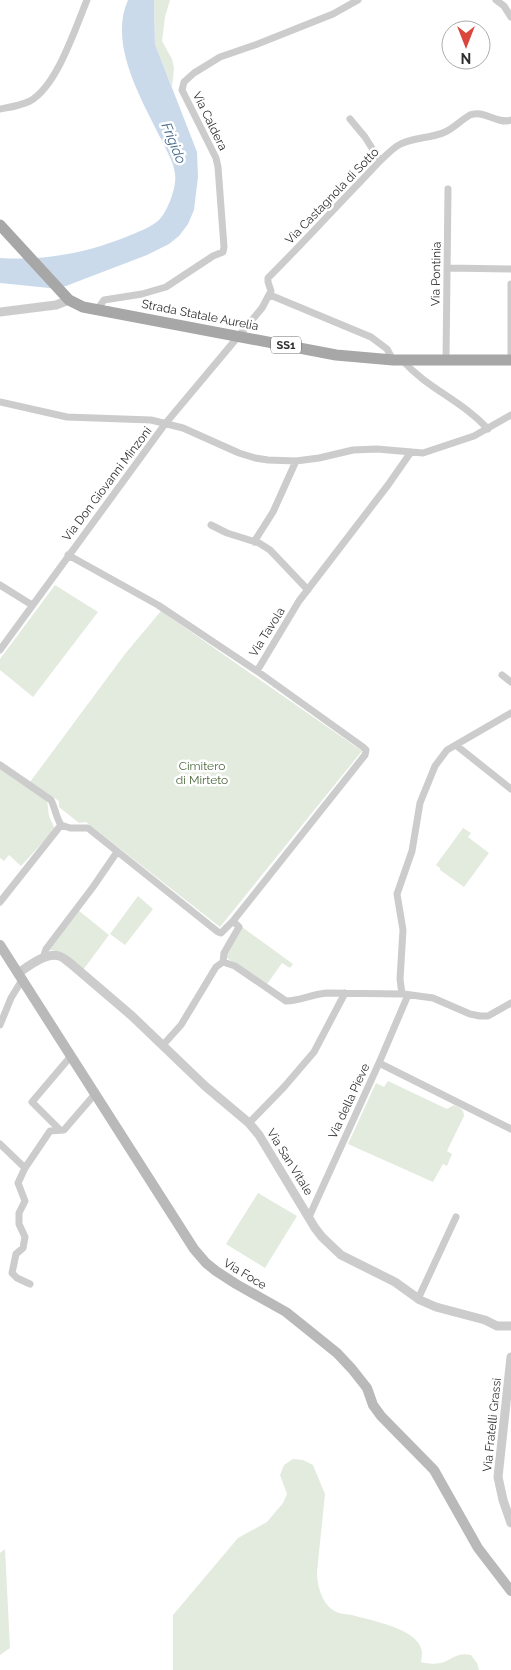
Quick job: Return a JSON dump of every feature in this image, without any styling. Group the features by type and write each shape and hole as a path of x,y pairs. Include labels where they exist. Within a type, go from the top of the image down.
{"main road":[{"path":"0,225 68,298"},
{"name":"Strada Statale Aurelia","path":"68,298 77,305 97,310 336,355 398,360 511,360"},
{"name":"Via Foce","path":"0,945 194,1249 206,1263 236,1284 286,1312 337,1353 352,1369 367,1388 373,1405 380,1416 434,1470 478,1548 511,1592"}],"street":[{"path":"0,109 20,105 46,88 60,63 87,0"},
{"name":"Via Caldera","path":"97,310 104,300 142,294 166,286 213,256 223,252 218,166 212,148 182,90 184,82 198,70 220,57 333,14 358,0"},
{"path":"496,0 511,17"},
{"name":"Via Castagnola di Sotto","path":"238,336 247,327 270,295 268,278 299,248 345,196 380,161 401,144 444,133 475,114 501,120 511,120"},
{"path":"350,119 365,136 380,161"},
{"name":"Via Pontinia","path":"446,360 448,189"},
{"path":"448,268 511,269"},
{"path":"511,284 511,360"},
{"path":"270,295 371,337 421,379 475,415 488,428"},
{"path":"0,312 56,305 68,298"},
{"name":"Via Don Giovanni Minzoni","path":"0,650 165,424 238,336"},
{"path":"0,402 67,417 151,420 183,428 239,453 255,458 296,461 320,458 353,450 377,449 423,453 474,436 511,415"},
{"name":"Via Tavola","path":"68,556 158,605 256,671 308,590 411,452"},
{"path":"254,542 273,512 296,461"},
{"path":"211,525 270,550 308,590"},
{"path":"0,585 32,605"},
{"path":"0,764 51,800 56,818 61,825 70,828 88,828 221,933 225,931 365,755 366,750 256,671"},
{"path":"502,675 511,682"},
{"path":"405,994 400,978 404,936 397,894 412,851 420,803 435,766 447,750 457,746 511,713"},
{"path":"457,746 511,789"},
{"path":"0,902 61,825"},
{"path":"0,1024 20,976 43,958 46,949 93,887 116,852"},
{"path":"163,1045 181,1025 216,967 223,962 224,953 239,927 233,921"},
{"name":"Via San Vitale","path":"43,958 60,956 70,963 132,1016 205,1086 249,1123 259,1135 322,1237 342,1255 395,1282 418,1299 436,1307 485,1320 497,1326 511,1326"},
{"path":"223,962 235,966 286,1001 292,1001 315,993 405,994 433,998 470,1014 480,1016 488,1016 511,1003"},
{"path":"249,1123 314,1052 345,993"},
{"name":"Via della Pieve","path":"309,1217 379,1063 405,994"},
{"path":"60,1130 32,1102 72,1056"},
{"path":"379,1063 511,1129"},
{"path":"30,1284 17,1278 12,1273 16,1254 23,1248 25,1237 19,1224 19,1213 25,1201 18,1183 25,1168 50,1131 64,1130 95,1094"},
{"path":"0,1144 25,1168"},
{"path":"418,1299 456,1217"},
{"name":"Via Fratelli Grassi","path":"511,1357 508,1405 498,1476 507,1501 511,1523"}],"green space":[{"path":"154,0 170,0 165,17 162,41 172,59 174,68 172,87 155,44"},
{"path":"55,585 98,612 33,697 0,670 0,659"},
{"name":"Cimitero di Mirteto","path":"161,611 362,751 220,927 86,822 79,823 59,807 59,801 30,782 125,654"},
{"path":"0,768 47,800 49,816 55,829 21,866 9,855 4,861 0,858"},
{"path":"463,828 471,833 468,837 489,853 464,887 436,865"},
{"path":"138,896 153,909 125,945 110,934"},
{"path":"78,910 109,935 83,970 63,954 49,950"},
{"path":"242,927 293,964 290,968 282,963 265,987 227,958 227,950"},
{"path":"388,1081 447,1109 454,1105 463,1112 464,1116 447,1151 452,1154 447,1166 443,1164 433,1182 348,1144 376,1083 384,1087"},
{"path":"258,1193 297,1216 265,1268 226,1244"},
{"path":"293,1459 303,1460 313,1465 325,1494 317,1572 321,1592 329,1607 342,1614 378,1622 407,1633 420,1646 422,1653 421,1662 441,1663 458,1655 466,1654 471,1655 477,1663 479,1670 173,1670 173,1615 238,1538 267,1522 283,1503 287,1494 280,1475 284,1465"},
{"path":"5,1549 10,1648 0,1655 0,1553"}],"water":[{"name":"Frigido","path":"128,0 154,0 155,44 197,152 198,177 194,210 188,224 179,236 169,244 147,255 66,286 49,288 0,283 0,258 16,259 64,255 111,243 156,223 169,205 175,185 173,165 137,89 125,53 122,35 123,17"}]}
